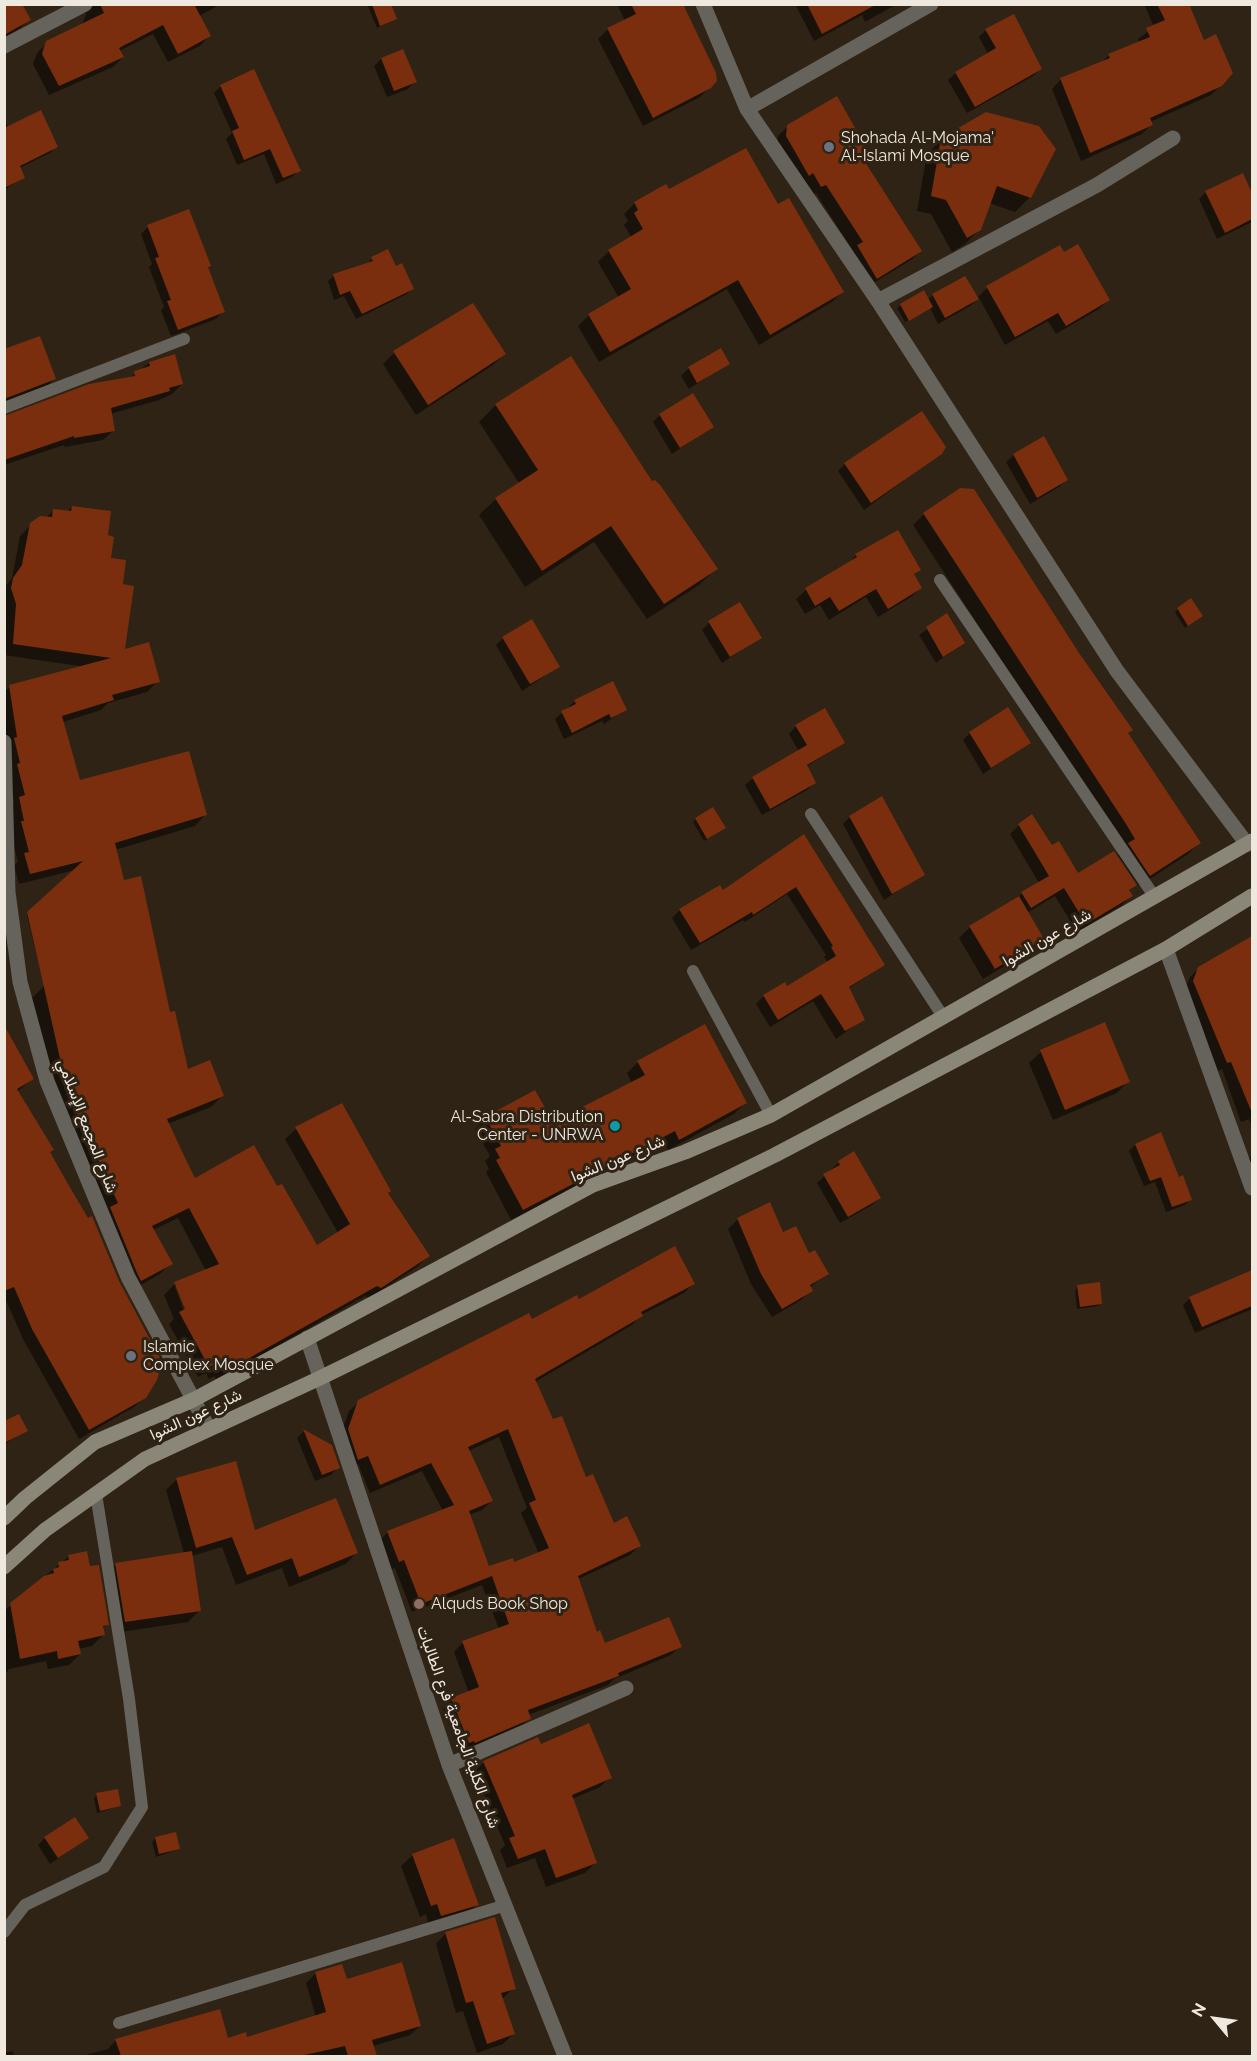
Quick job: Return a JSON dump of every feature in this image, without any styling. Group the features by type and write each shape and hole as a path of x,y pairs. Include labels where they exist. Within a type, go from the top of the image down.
{"main road":[{"name":"شارع عون الشوا","path":"4,1518 25,1498 95,1442 193,1400 593,1185 686,1152 771,1115 1250,843"},
{"name":"شارع عون الشوا","path":"4,1567 45,1530 145,1459 320,1378 775,1155 1166,949 1252,896"}],"street":[{"path":"4,46 85,4"},
{"path":"747,109 931,4"},
{"path":"705,5 747,109 878,301 1117,671 1250,843"},
{"path":"878,301 1097,185 1173,138"},
{"name":"شارع المجمع الإسلامي","path":"4,742 9,892 20,982 47,1081 128,1277 209,1429"},
{"path":"1166,949 1252,1188"},
{"name":"شارع الكلية الجامعية فرع الطالبات","path":"307,1338 449,1765 565,2056"},
{"path":"449,1765 626,1688"}],"lane":[{"path":"4,408 184,339"},
{"path":"940,580 1154,896"},
{"path":"811,814 944,1018"},
{"path":"693,971 771,1115"},
{"path":"4,1932 26,1905 104,1867 142,1807 129,1699 96,1494"},
{"path":"120,2023 506,1905"}],"building":[{"path":"4,4 22,4 31,20 4,35"},
{"path":"100,4 194,4 211,36 178,54 163,25 119,48 124,57 59,86 42,54 46,41 104,13"},
{"path":"372,4 391,4 397,19 380,26"},
{"path":"631,4 683,4 716,73 717,81 711,88 653,118 607,28 636,14"},
{"path":"807,4 877,4 822,34"},
{"path":"1157,4 1189,4 1204,40 1216,34 1233,73 1222,86 1150,118 1153,125 1090,153 1060,78 1110,58 1108,54 1150,37 1146,28 1165,20"},
{"path":"1014,14 1042,69 975,107 955,72 996,48 985,29"},
{"path":"403,49 417,82 394,91 381,58"},
{"path":"254,69 301,171 283,178 270,149 244,160 232,131 239,128 220,85"},
{"path":"837,96 872,158 865,162 922,251 877,279 857,245 863,242 826,185 821,187 813,173 809,176 786,136 787,125"},
{"path":"41,110 58,147 20,166 25,178 4,188 4,128"},
{"path":"986,112 1039,126 1056,149 1031,198 997,186 981,230 967,238 946,200 931,196 941,138"},
{"path":"746,148 778,204 789,198 844,292 770,335 738,280 610,352 588,314 631,289 608,250 643,229 634,213 638,210 634,202 666,184 669,189"},
{"path":"1243,173 1252,193 1252,219 1225,233 1205,191"},
{"path":"189,209 211,266 208,267 225,312 178,330 167,301 171,300 155,258 159,257 147,225"},
{"path":"1078,244 1110,300 1066,326 1058,313 1015,337 986,286 1060,245 1064,252"},
{"path":"388,249 396,266 402,263 414,289 362,314 350,291 340,295 333,274 373,261 371,257"},
{"path":"965,276 979,299 945,318 932,294"},
{"path":"924,290 933,307 909,321 900,304"},
{"path":"473,303 506,354 428,405 393,351"},
{"path":"40,336 56,379 4,399 4,349"},
{"path":"721,348 730,364 697,383 688,367"},
{"path":"175,354 183,384 169,388 170,391 111,408 115,431 74,438 74,436 4,460 4,416 89,384 135,376 134,371 150,366 149,362"},
{"path":"571,356 652,481 655,480 661,486 718,569 664,604 611,526 542,571 495,498 538,470 495,404"},
{"path":"693,393 714,427 680,448 659,414"},
{"path":"922,411 946,447 942,454 871,503 844,463"},
{"path":"1044,436 1068,480 1037,498 1013,454"},
{"path":"960,488 974,489 1079,653 1133,730 1128,733 1201,843 1150,876 1128,843 1135,839 1126,824 923,513"},
{"path":"72,506 111,511 108,535 114,537 111,558 126,560 123,584 134,586 125,649 149,642 160,682 112,695 114,700 62,716 80,780 189,751 207,815 115,843 124,880 141,876 170,1012 175,1011 188,1069 210,1060 224,1096 167,1119 186,1160 195,1178 254,1145 277,1186 282,1184 317,1245 350,1224 295,1127 342,1103 391,1191 388,1193 430,1256 381,1288 377,1286 228,1370 226,1366 221,1369 217,1363 209,1367 179,1312 185,1309 174,1282 219,1264 189,1208 152,1226 173,1264 141,1281 137,1273 110,1207 118,1203 68,1094 27,912 83,861 30,874 24,853 29,852 21,821 24,821 19,797 25,795 17,764 20,763 14,738 17,737 9,685 111,658 13,644 16,604 11,588 13,578 22,565 30,523 40,516 52,517 53,509 71,511"},
{"path":"898,530 921,570 914,574 922,588 888,609 876,589 839,611 830,597 815,606 805,588 857,557 855,554"},
{"path":"1191,598 1203,616 1188,626 1177,608"},
{"path":"740,602 762,638 730,657 708,621"},
{"path":"947,613 965,643 943,657 926,627"},
{"path":"532,619 560,667 530,684 502,637"},
{"path":"613,681 627,710 611,718 609,714 572,733 561,711 576,704 574,700"},
{"path":"1008,707 1031,743 991,768 969,732"},
{"path":"825,708 845,743 807,765 816,783 770,809 752,777 807,745 795,725"},
{"path":"882,796 925,875 892,894 849,816"},
{"path":"713,807 726,828 707,839 695,818"},
{"path":"1032,814 1052,845 1059,841 1078,873 1114,851 1137,885 1129,890 1133,896 1086,924 1064,888 1031,908 1021,892 1049,876 1018,824"},
{"path":"804,834 885,965 849,987 865,1020 845,1031 821,994 778,1020 763,995 785,982 787,986 836,956 831,947 833,946 796,887 753,915 752,912 700,943 679,909 720,885 723,890"},
{"path":"1019,896 1044,939 995,969 969,926"},
{"path":"1252,936 1252,1113 1231,1062 1227,1063 1193,981 1198,967"},
{"path":"1105,1022 1130,1082 1065,1110 1040,1050"},
{"path":"705,1024 747,1103 679,1140 675,1131 523,1210 496,1160 500,1158 495,1149 501,1146 485,1117 535,1090 553,1122 645,1075 637,1061"},
{"path":"4,1025 34,1079 17,1089 54,1150 50,1152 88,1218 92,1216 119,1281 162,1362 157,1380 146,1398 89,1430 32,1329 14,1287 4,1291"},
{"path":"1161,1132 1179,1177 1183,1175 1192,1200 1172,1207 1161,1177 1150,1181 1135,1144"},
{"path":"854,1151 881,1198 848,1217 823,1174 840,1165 838,1161"},
{"path":"770,1202 783,1232 796,1226 809,1253 815,1250 829,1274 810,1285 813,1291 782,1309 761,1274 737,1218"},
{"path":"675,1246 695,1284 641,1312 643,1316 535,1379 553,1419 562,1416 586,1477 593,1474 614,1523 627,1516 641,1546 578,1576 597,1632 600,1630 605,1643 669,1617 682,1647 618,1673 619,1676 528,1710 531,1719 475,1743 474,1741 469,1743 451,1698 479,1687 462,1641 509,1624 492,1576 421,1604 404,1560 399,1562 387,1531 454,1505 431,1463 380,1485 368,1456 358,1460 348,1429 358,1400 529,1313 532,1319 577,1295 579,1299","holes":["508,1429 536,1500 529,1503 549,1548 514,1562 513,1558 489,1566 469,1511 493,1501 468,1447"]},
{"path":"1252,1270 1252,1306 1202,1327 1189,1297"},
{"path":"1100,1282 1102,1304 1080,1307 1077,1285"},
{"path":"19,1414 28,1431 4,1443 4,1421"},
{"path":"303,1429 332,1445 340,1468 322,1475"},
{"path":"236,1461 255,1530 336,1498 358,1553 299,1577 292,1558 247,1575 232,1537 196,1548 176,1478"},
{"path":"87,1551 90,1566 99,1565 109,1625 103,1626 105,1635 78,1641 81,1654 58,1659 57,1651 20,1659 10,1603 44,1576 54,1573 53,1569 59,1567 58,1562 69,1560 68,1555"},
{"path":"192,1551 201,1611 125,1622 115,1563"},
{"path":"589,1723 612,1778 572,1795 597,1863 556,1878 545,1849 518,1859 509,1838 515,1836 483,1761 538,1737 541,1744"},
{"path":"118,1789 121,1806 100,1811 96,1793"},
{"path":"75,1817 89,1838 58,1858 44,1837"},
{"path":"176,1832 180,1849 159,1854 155,1837"},
{"path":"454,1838 479,1905 441,1916 437,1904 431,1906 412,1854"},
{"path":"495,1917 516,1989 501,1993 515,2034 487,2044 473,2001 466,2003 445,1932"},
{"path":"402,1962 421,2026 372,2040 377,2056 348,2056 345,2046 300,2056 121,2056 115,2039 220,2009 228,2038 246,2032 247,2037 326,2012 315,1972 342,1964 347,1979"}],"place":[{"name":"Shohada Al-Mojama' Al-Islami Mosque","path":"829,147"},
{"name":"Al-Sabra Distribution Center - UNRWA","path":"615,1126"},
{"name":"Islamic Complex Mosque","path":"131,1356"},
{"name":"Alquds Book Shop","path":"419,1604"}]}
